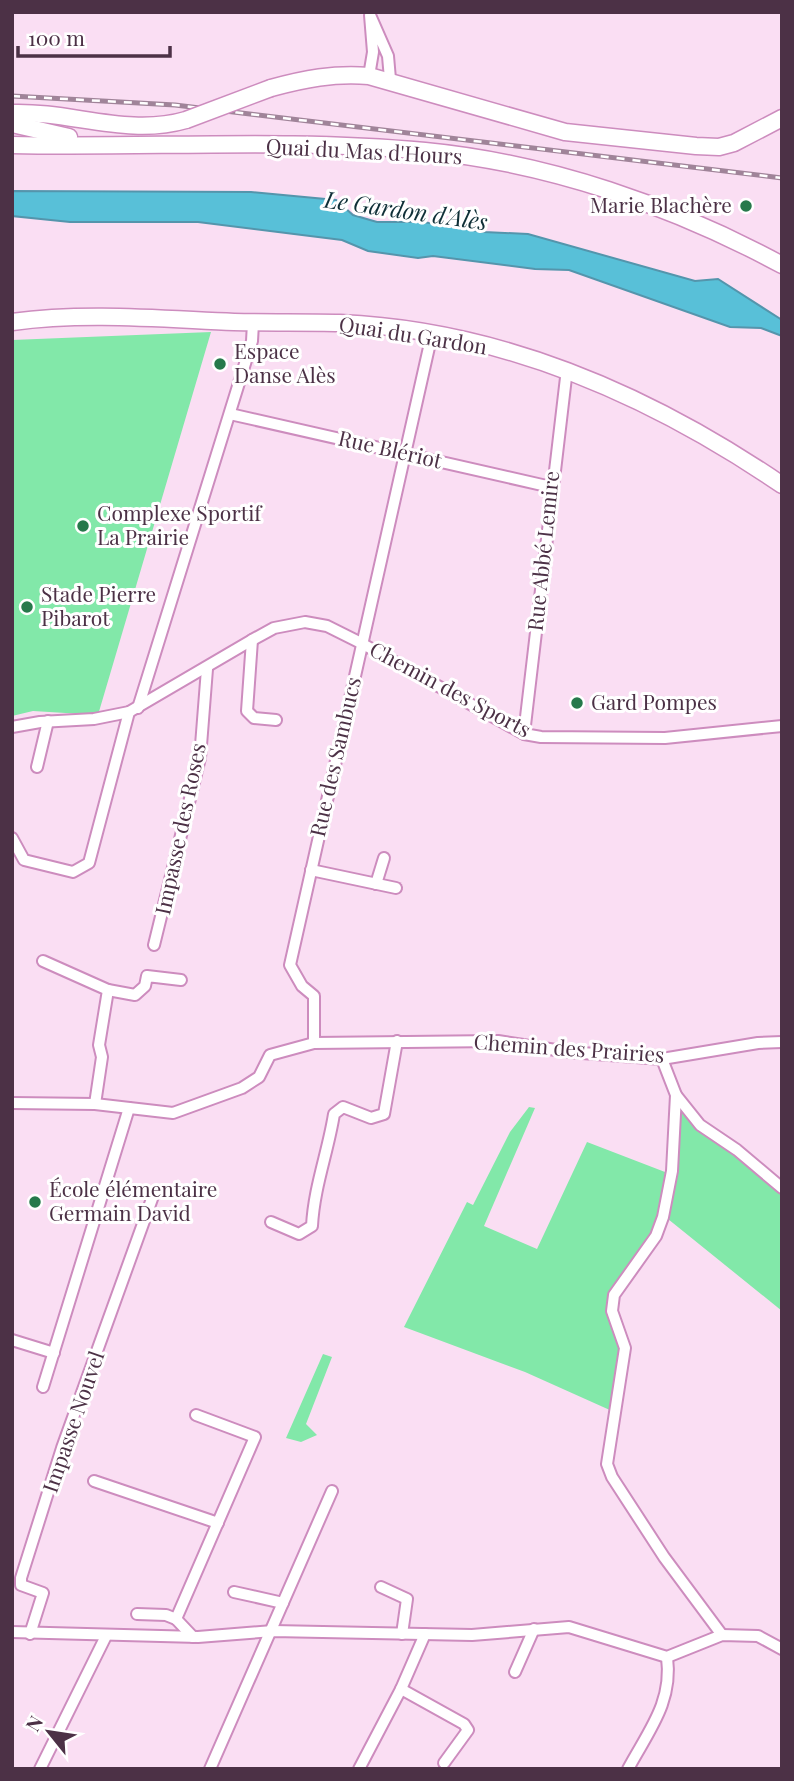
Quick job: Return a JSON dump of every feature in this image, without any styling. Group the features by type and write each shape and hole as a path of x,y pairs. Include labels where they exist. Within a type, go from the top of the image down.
{"main road":[{"path":"12,113 70,117 137,128 186,120 271,88 308,78 346,74 390,79 565,132 696,146 734,143 782,118"},
{"name":"Quai du Mas d'Hours","path":"12,124 49,135 137,145"},
{"name":"Quai du Mas d'Hours","path":"12,145 104,148 137,145 357,147 427,152 493,162 592,186 658,208 782,265"},
{"name":"Quai du Gardon","path":"12,322 90,317 253,323 342,323 432,334 566,369 626,393 681,421 782,485"}],"street":[{"path":"369,13 373,52 369,76"},
{"path":"369,13 388,56 390,79"},
{"path":"12,838 24,860 73,872 89,863 134,710 230,414 252,341 253,323"},
{"name":"Rue des Sambucs","path":"314,1043 314,996 302,986 290,965 432,334"},
{"name":"Rue Abbé Lemire","path":"524,734 566,369"},
{"name":"Rue Blériot","path":"230,414 551,487"},
{"name":"Chemin des Sports","path":"12,727 48,721 94,719 134,710 274,628 305,622 327,626 362,643 524,734 541,737 665,738 782,726"},
{"path":"252,640 247,710 254,718 276,720"},
{"name":"Impasse des Roses","path":"154,945 200,758 207,669"},
{"path":"37,767 48,721"},
{"path":"376,884 384,858"},
{"path":"311,870 396,888"},
{"path":"43,961 108,990 135,995 145,986 147,976 181,980"},
{"path":"95,1104 102,1057 99,1045 108,990"},
{"path":"271,1222 299,1234 312,1226 313,1193 329,1146 334,1114 343,1107 372,1118 384,1114 397,1041"},
{"name":"Chemin des Prairies","path":"12,1103 95,1104 173,1113 242,1088 259,1076 270,1055 314,1043 498,1041 569,1052 662,1059 758,1043 782,1042"},
{"path":"662,1059 676,1096 700,1125 737,1150 782,1188"},
{"path":"676,1096 672,1171 663,1217 656,1236 614,1295 612,1311 625,1348 607,1464 612,1477 664,1556 722,1635"},
{"path":"43,1387 129,1108"},
{"name":"Impasse Nouvel","path":"30,1634 43,1593 25,1588 21,1585 21,1578 62,1448 153,1196"},
{"path":"12,1340 54,1353"},
{"path":"176,1619 255,1437 196,1415"},
{"path":"94,1482 202,1515 218,1523"},
{"path":"210,1769 332,1492"},
{"path":"381,1587 408,1600 402,1634"},
{"path":"234,1592 283,1603"},
{"path":"137,1614 166,1615 176,1619 193,1637"},
{"path":"12,1632 193,1637 273,1631 425,1634 569,1627 667,1657 722,1635 758,1636 782,1649"},
{"path":"515,1672 534,1629"},
{"path":"359,1769 401,1689 425,1634"},
{"path":"40,1769 106,1636"},
{"path":"628,1769 667,1695 670,1681 667,1657"},
{"path":"401,1689 464,1724 468,1730 444,1763"}],"green space":[{"name":"Complexe Sportif La Prairie","path":"211,332 98,715 33,711 12,716 12,340"},
{"path":"529,1107 535,1108 484,1226 537,1249 587,1142 665,1172 660,1218 646,1245 612,1290 620,1358 612,1411 525,1372 404,1327 467,1202 473,1205 510,1132"},
{"path":"679,1107 691,1122 782,1193 782,1311 668,1219 680,1122"},
{"path":"323,1354 332,1357 306,1424 317,1435 301,1442 286,1438"}],"water":[{"path":"12,191 251,192 336,200 353,215 377,222 423,222 484,232 528,234 695,281 718,279 782,320 782,336 761,328 730,327 569,270 535,269 433,256 418,258 368,251 342,240 198,222 70,222 12,216"}],"railway":[{"path":"12,96 175,105 782,178"}],"place":[{"name":"Marie Blachère","path":"746,206"},
{"name":"Espace Danse Alès","path":"220,364"},
{"name":"Complexe Sportif La Prairie","path":"83,526"},
{"name":"Stade Pierre Pibarot","path":"27,607"},
{"name":"Gard Pompes","path":"577,703"},
{"name":"École élémentaire Germain David","path":"35,1202"}],"water label":[{"name":"Le Gardon d'Alès","path":"406,211"}]}
